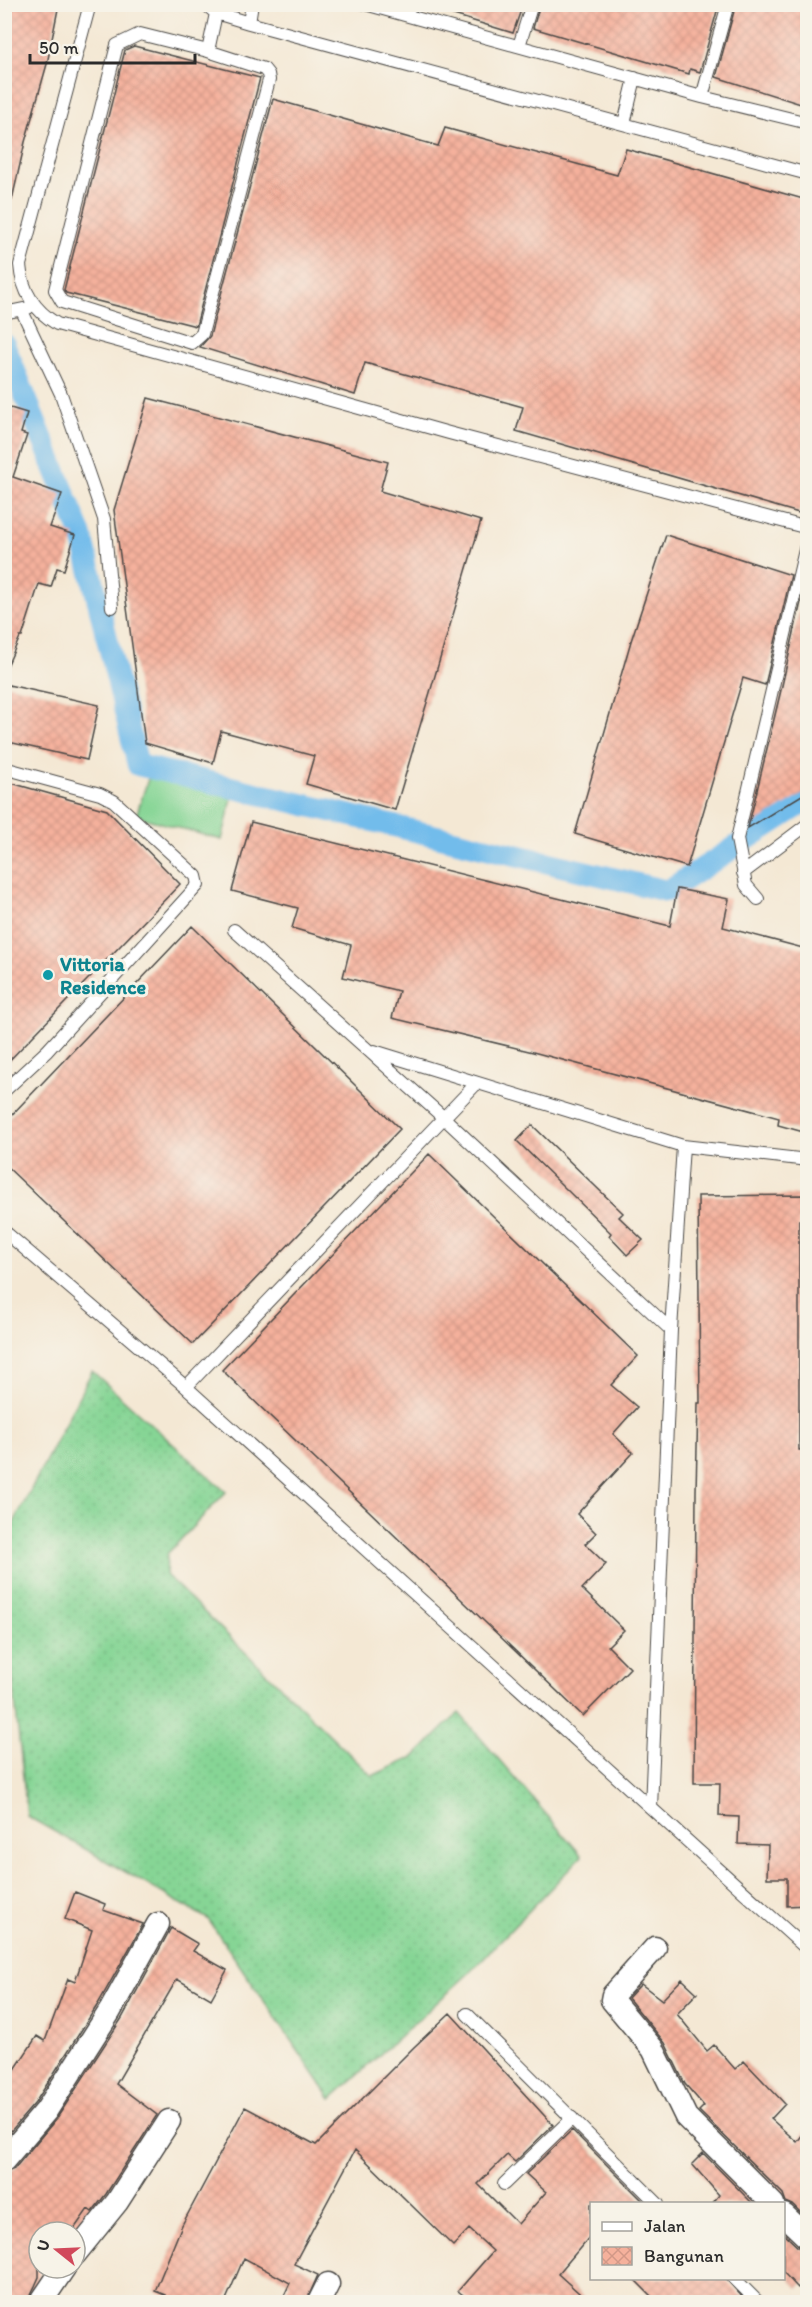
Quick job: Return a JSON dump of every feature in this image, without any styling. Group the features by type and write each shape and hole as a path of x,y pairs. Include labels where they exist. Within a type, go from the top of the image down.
{"street":[{"path":"4,2160 46,2111 110,2011 158,1924"},
{"path":"655,1948 613,1995 612,2000 653,2049 686,2117 771,2202"},
{"path":"87,2239 117,2202 169,2121"},
{"path":"785,2217 807,2238"},
{"path":"41,2302 56,2280"}],"lane":[{"path":"90,4 20,266 21,280 35,306 45,316 57,324 448,433 807,528"},
{"path":"206,4 249,23 807,174"},
{"path":"249,23 252,4"},
{"path":"364,4 702,97 807,123"},
{"path":"519,46 532,4"},
{"path":"702,97 728,4"},
{"path":"208,51 217,9"},
{"path":"140,34 208,51 264,69 269,80 202,334 192,343 62,302 55,290 117,45 140,34"},
{"path":"624,124 635,78"},
{"path":"35,306 12,312 61,394 104,519 112,607"},
{"path":"758,898 747,885 737,839 807,537"},
{"path":"4,768 100,794 114,801 196,876 198,885 94,994 47,1052 4,1091"},
{"path":"742,868 807,824"},
{"path":"234,930 370,1050 671,1330"},
{"path":"370,1050 683,1146 807,1160"},
{"path":"186,1387 477,1083"},
{"path":"651,1808 671,1330 683,1146"},
{"path":"4,1231 186,1387 807,1950"},
{"path":"467,2014 656,2202"},
{"path":"504,2184 572,2118"},
{"path":"736,2280 758,2302"}],"green space":[{"path":"149,776 232,798 222,840 136,816"},
{"path":"92,1371 226,1492 167,1554 166,1575 372,1776 414,1757 459,1713 582,1856 467,1975 331,2099 208,1919 27,1816 11,1662 5,1640 5,1540"}],"building":[{"path":"4,4 59,4 47,64 25,142 12,200 4,199"},
{"path":"435,4 523,4 513,33 434,9"},
{"path":"540,4 719,4 700,72 690,69 689,74 533,28"},
{"path":"736,4 807,4 807,106 716,77"},
{"path":"134,46 260,78 196,326 66,293 64,290 125,50"},
{"path":"273,99 438,146 445,128 617,175 626,149 807,200 807,487 799,513 516,431 523,407 365,363 355,395 200,347 210,336"},
{"path":"148,398 388,462 380,491 481,521 395,810 306,784 314,756 221,731 213,763 145,743 114,510"},
{"path":"4,406 27,413 21,433 27,435 13,477 62,494 50,527 75,535 64,570 57,568 51,587 39,584 22,637 4,673"},
{"path":"666,535 791,575 765,685 743,678 687,867 575,834 631,641"},
{"path":"806,580 807,792 748,828 781,690"},
{"path":"4,684 99,705 87,760 4,741"},
{"name":"Vittoria Residence","path":"4,781 107,810 180,884 4,1066"},
{"path":"251,822 670,926 677,889 729,899 723,927 807,949 807,1133 778,1125 779,1118 533,1052 392,1018 399,991 343,977 351,945 292,928 298,908 232,891"},
{"path":"192,926 400,1129 193,1344 4,1164 4,1123"},
{"path":"532,1125 623,1213 619,1217 643,1240 627,1255 609,1236 611,1233 517,1141"},
{"path":"429,1154 638,1356 611,1385 637,1407 613,1434 633,1453 577,1514 596,1533 585,1544 606,1564 582,1589 624,1630 608,1646 630,1668 583,1716 222,1370"},
{"path":"807,1195 807,1220 799,1220 799,1450 807,1450 807,1905 787,1906 787,1878 767,1878 768,1845 738,1844 739,1817 719,1816 720,1783 694,1783 696,1491 698,1403 700,1403 698,1196"},
{"path":"75,1892 105,1904 103,1910 143,1924 98,2004 35,2103 4,2139 4,2086 37,2036 45,2041 68,1979 75,1982 92,1930 65,1919"},
{"path":"171,1928 198,1944 193,1951 227,1970 211,1999 177,1979 116,2084 157,2115 92,2212 88,2209 80,2220 27,2220 27,2280 38,2280 27,2302 4,2302 4,2173 14,2169 57,2118 122,2018"},
{"path":"682,1979 697,1993 677,2014 707,2051 714,2045 735,2069 744,2061 785,2104 771,2119 797,2142 807,2129 807,2219 793,2205 786,2202 783,2194 699,2111 704,2106 685,2084 665,2043 628,1998 641,1984 662,2000"},
{"path":"450,2013 553,2125 515,2162 507,2155 478,2184 518,2224 546,2192 526,2174 572,2130 644,2202 590,2202 590,2236 558,2274 589,2302 472,2302 458,2291 493,2251 469,2229 453,2246 355,2150 294,2264 318,2275 306,2302 281,2302 290,2283 244,2258 225,2302 161,2302 165,2295 155,2291 182,2225 245,2107 316,2145"},
{"path":"703,2153 751,2202 714,2202 719,2195 692,2164"},
{"path":"785,2235 799,2248 807,2251 807,2279 798,2288 785,2274"},
{"path":"635,2280 727,2280 747,2302 657,2302"}],"waterway":[{"path":"4,344 82,536 138,765 667,891 808,800"}],"place":[{"name":"Vittoria Residence","path":"48,975"}]}
